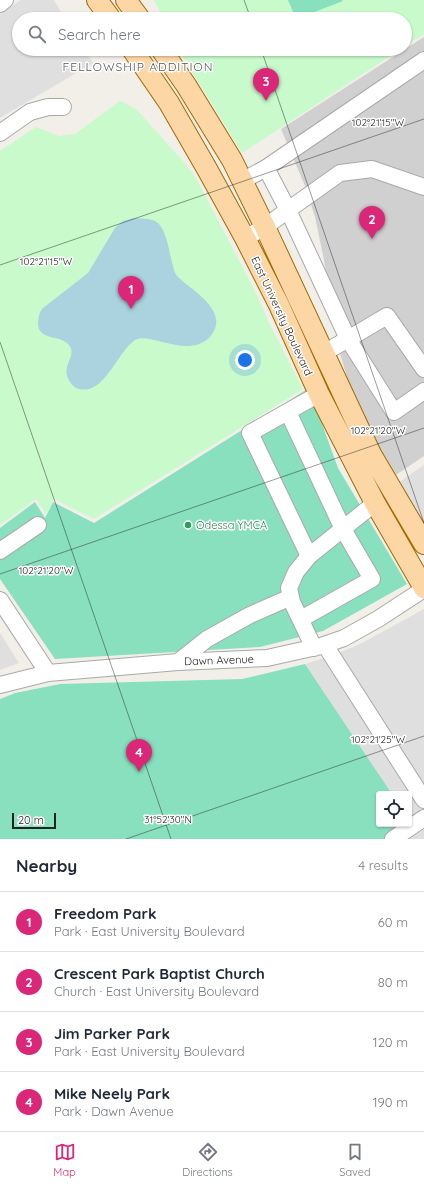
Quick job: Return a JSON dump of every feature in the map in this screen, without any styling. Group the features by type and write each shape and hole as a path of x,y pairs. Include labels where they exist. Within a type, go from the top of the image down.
{"main road":[{"path":"98,0 106,12"},
{"path":"126,0 135,12"},
{"name":"East University Boulevard","path":"137,56 169,103 208,169 279,305 319,394 375,504 424,589"},
{"name":"East University Boulevard","path":"166,56 232,160 371,454 424,544"}],"street":[{"path":"0,4 5,0"},
{"path":"242,181 266,168 424,60"},
{"path":"0,133 30,112 48,107 63,107"},
{"path":"266,168 288,210 348,339 394,412 424,391"},
{"path":"244,238 265,227 340,173 372,169 424,187"},
{"path":"324,353 387,316 424,369"},
{"path":"310,556 250,433 319,394"},
{"path":"288,412 344,529 372,579 301,619"},
{"path":"375,504 310,556 296,572 289,588 292,602 301,619 424,800"},
{"path":"0,551 38,526"},
{"name":"Dawn Avenue","path":"0,685 48,673 178,662 267,658 319,646 344,638 378,619 424,589"},
{"path":"178,662 207,639 250,615 291,597"},
{"path":"0,600 48,673"},
{"path":"393,839 424,818"}],"shaded area":[{"path":"21,0 54,0 61,12 12,12 12,56 88,56 93,63 0,118 0,14"},
{"path":"424,37 424,456 393,477 351,391 339,350 324,260 315,217 305,186 281,129 394,56 412,56 412,45"},
{"path":"424,465 424,529 395,485"},
{"path":"424,609 424,839 385,839 399,827 412,827 412,791 390,791 305,664 334,655 362,643"},
{"path":"0,633 19,663 0,670"}],"green space":[{"path":"154,0 424,0 424,34 412,42 412,12 160,12"},
{"path":"288,0 343,1 314,12 293,12"},
{"path":"182,56 390,56 242,153"},
{"path":"120,101 136,109 183,161 196,178 255,291 271,327 303,389 94,519 54,499 46,514 36,499 0,525 0,151 36,127 59,136 75,134"},
{"name":"Odessa YMCA","path":"309,388 338,468 407,584 323,631 260,647 55,659 0,579 0,528 35,502 45,518 53,502 94,523"},
{"path":"305,664 390,791 376,791 376,827 403,827 385,839 0,839 0,699 15,693 60,684 242,679"}],"water":[{"path":"134,218 150,219 159,224 164,233 173,267 177,276 206,301 216,317 216,325 212,334 207,340 195,345 176,345 141,338 135,340 128,346 110,371 96,386 88,389 78,389 70,382 67,376 66,371 71,354 69,345 60,339 45,335 41,332 38,322 39,315 43,308 88,273 115,228 123,221"}],"place":[{"name":"Jim Parker Park","path":"266,101"},
{"name":"Crescent Park Baptist Church","path":"372,239"},
{"name":"Freedom Park","path":"131,309"},
{"name":"Odessa YMCA","path":"188,525"},
{"name":"Mike Neely Park","path":"139,772"}],"district":[{"name":"FELLOWSHIP ADDITION","path":"138,66"}]}
